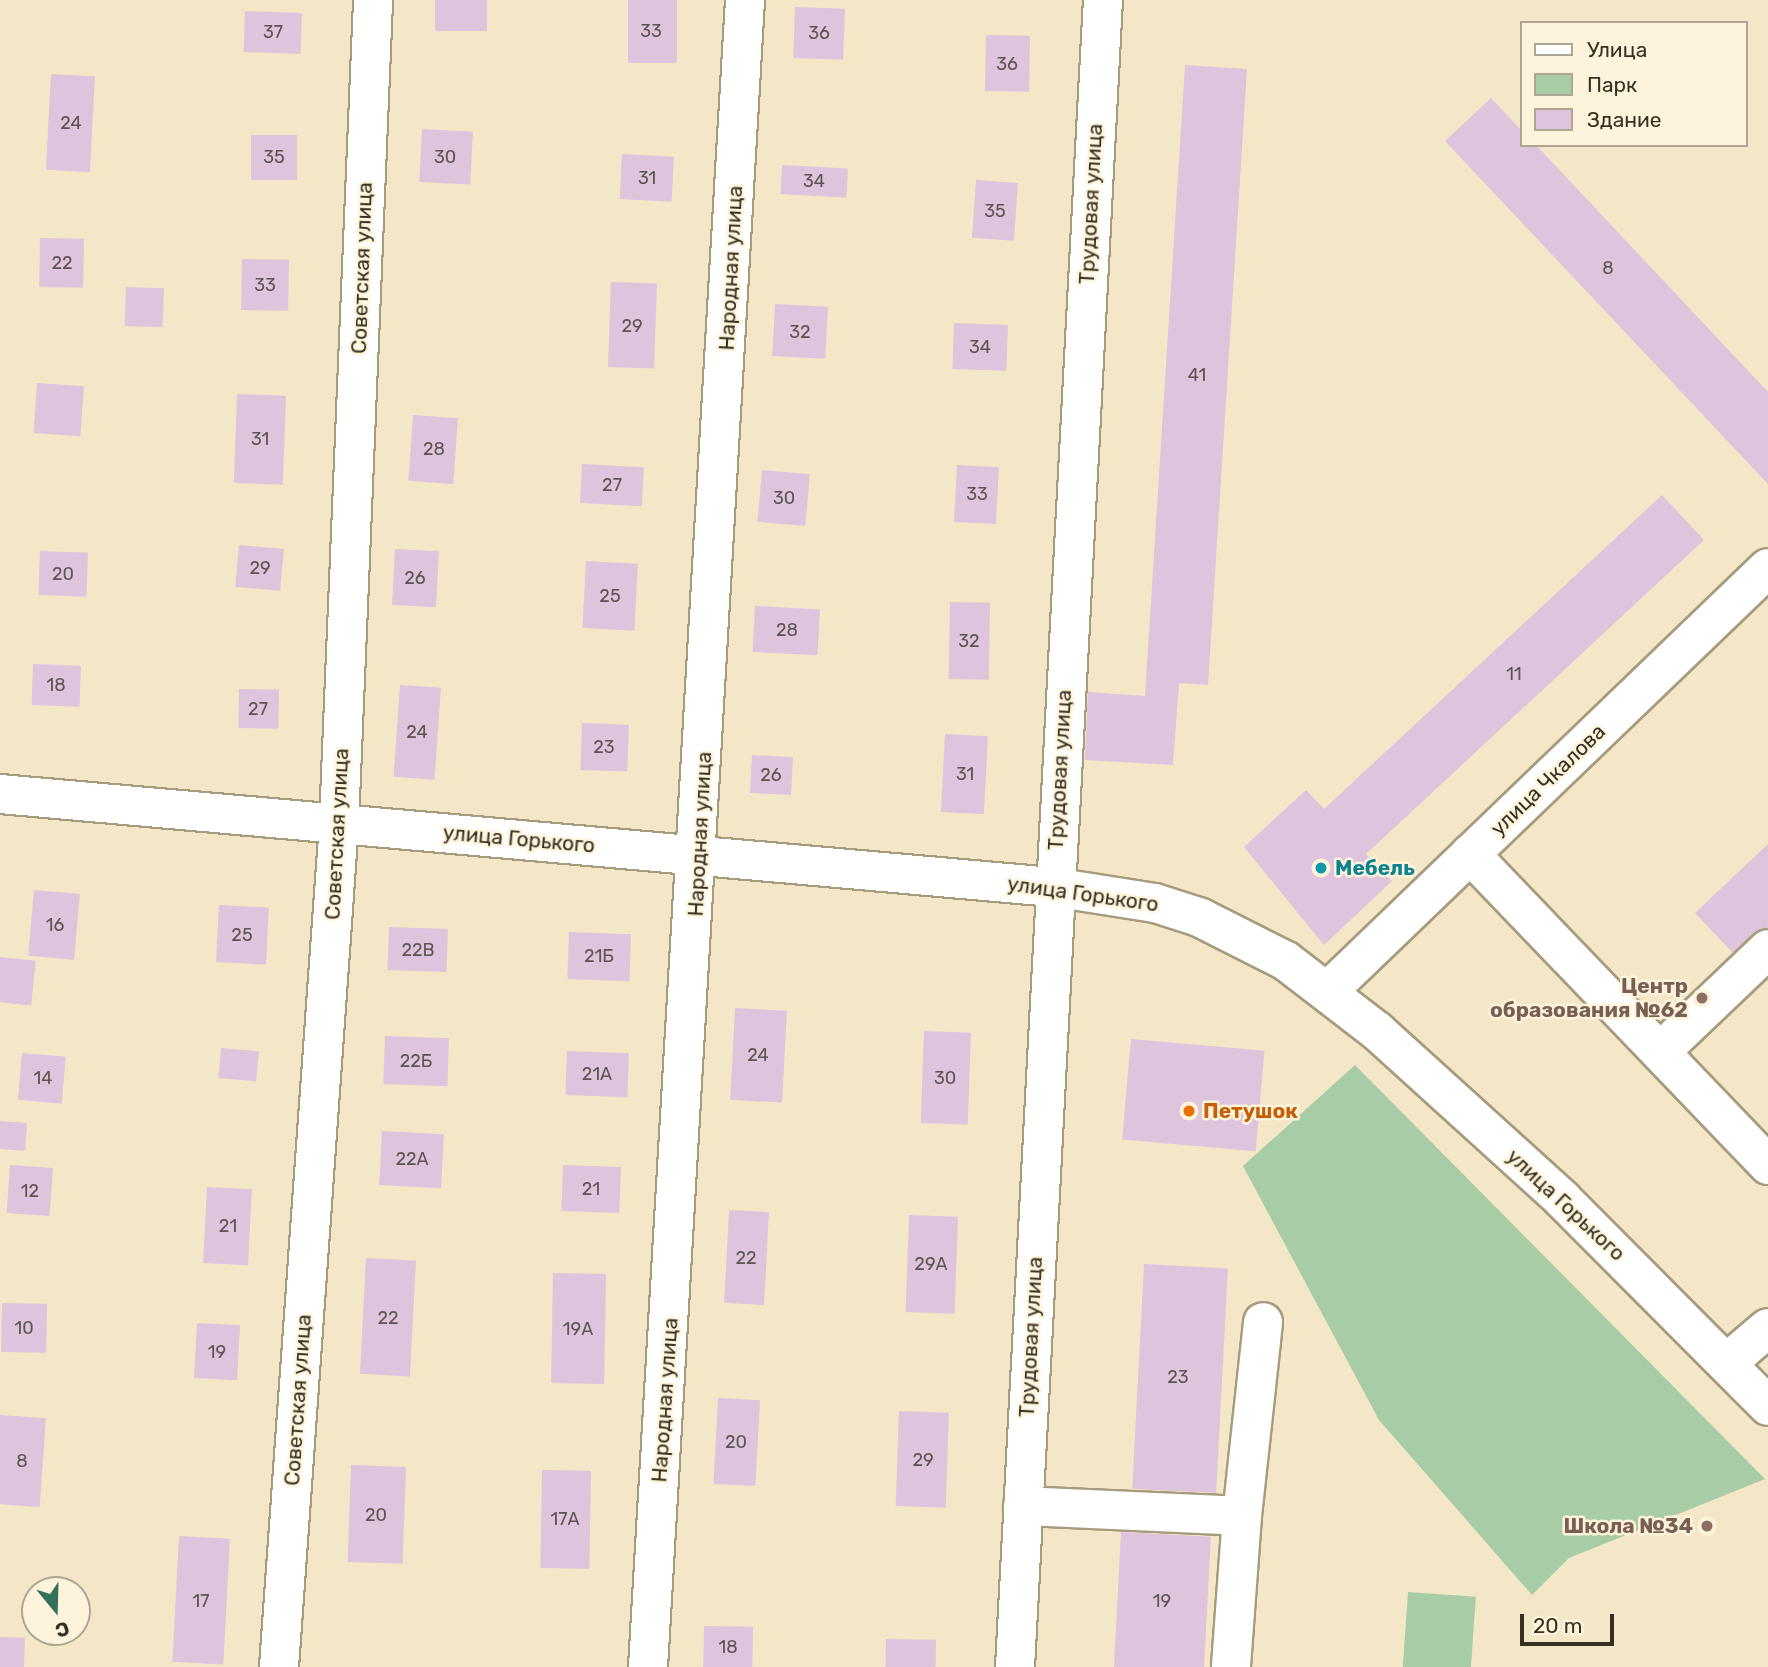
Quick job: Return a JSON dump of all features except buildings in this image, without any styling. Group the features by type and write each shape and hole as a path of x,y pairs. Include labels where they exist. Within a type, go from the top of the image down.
{"street":[{"name":"Советская улица","path":"279,1667 339,823 373,0"},
{"name":"Народная улица","path":"648,1667 699,854 745,0"},
{"name":"Трудовая улица","path":"1015,1667 1053,887 1102,0"},
{"name":"улица Чкалова","path":"1328,991 1768,568"},
{"name":"улица Горького","path":"0,794 1053,887 1155,903 1199,917 1328,991 1552,1190 1754,1382"},
{"path":"1470,855 1768,1164"},
{"path":"1660,1052 1768,949"},
{"path":"1231,1667 1242,1516 1263,1322"},
{"path":"1754,1382 1768,1328"},
{"path":"1023,1506 1242,1516"}],"green space":[{"path":"1355,1065 1765,1479 1569,1558 1532,1595 1379,1420 1243,1166"},
{"path":"1408,1592 1476,1597 1471,1667 1403,1667"}],"place":[{"name":"Мебель","path":"1321,868"},
{"name":"Центр образования №62","path":"1702,998"},
{"name":"Петушок","path":"1189,1111"},
{"name":"Школа №34","path":"1707,1526"}]}
